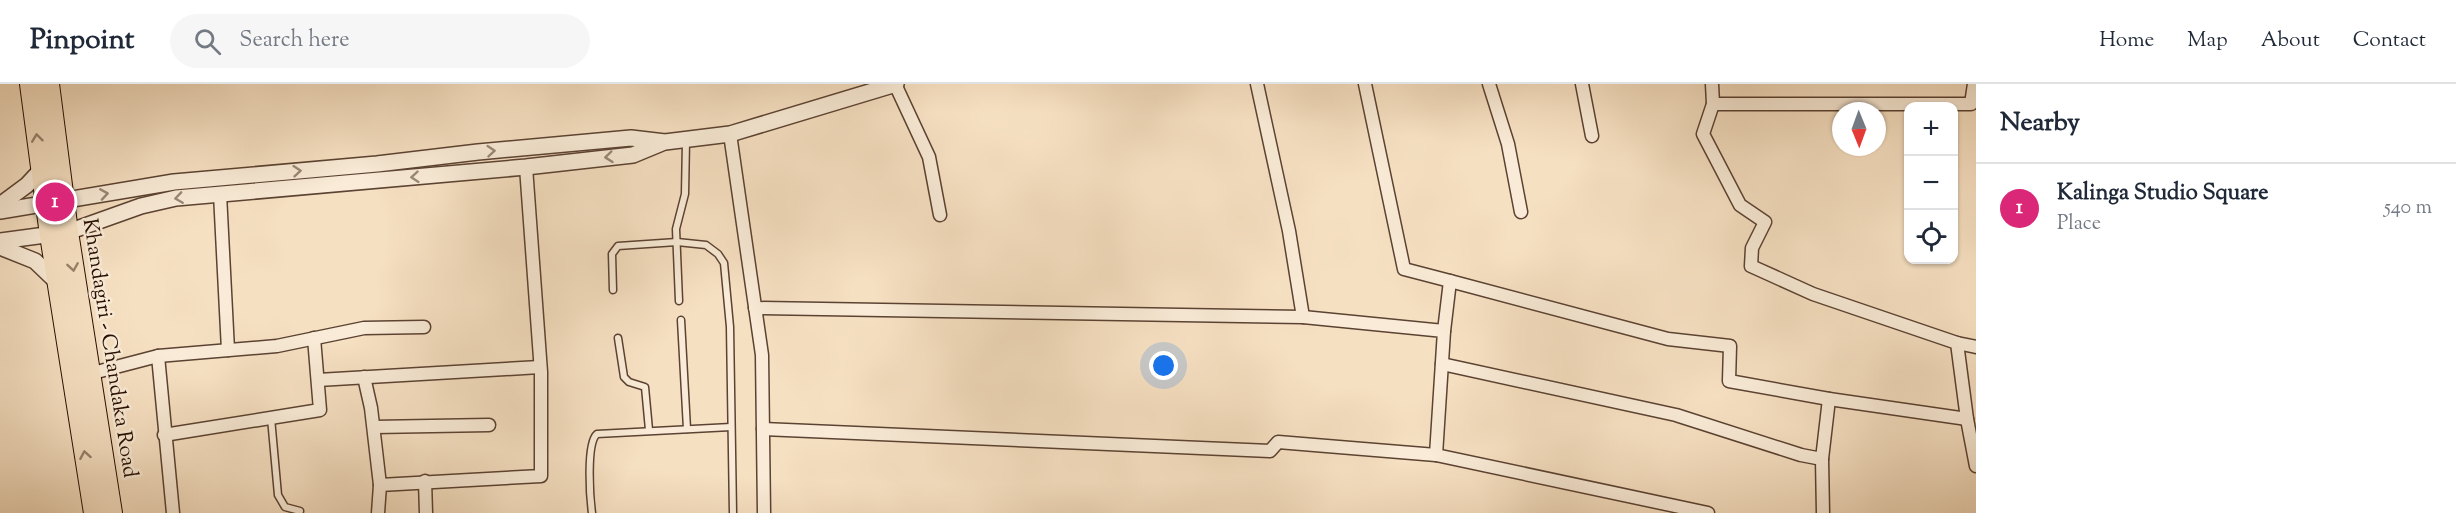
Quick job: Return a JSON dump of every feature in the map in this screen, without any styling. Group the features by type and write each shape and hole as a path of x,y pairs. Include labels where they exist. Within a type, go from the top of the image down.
{"main road":[{"name":"Khandagiri - Chandaka Road","path":"46,84 41,170 55,202"},
{"name":"Khandagiri - Chandaka Road","path":"46,84 59,234 89,374 112,513"},
{"name":"Khandagiri - Chandaka Road","path":"59,234 57,282 94,513"}],"street":[{"path":"0,211 174,182 631,138 665,142 730,134 896,84 929,157 940,215"},
{"path":"1257,84 1289,231 1303,317"},
{"path":"1365,84 1404,269 1668,339 1730,346 1729,381 1829,399 1967,419"},
{"path":"1489,84 1508,144 1521,212"},
{"path":"1582,84 1592,136"},
{"path":"1712,84 1713,104 1702,134 1740,205 1765,222 1752,248 1751,266 1813,294 1976,347"},
{"path":"1713,104 1971,104 1974,84"},
{"path":"730,134 762,355 764,513"},
{"path":"0,241 59,234 141,206 176,198 526,167 633,155 665,142"},
{"path":"380,485 541,476 540,367 526,167"},
{"path":"0,206 27,185 41,170"},
{"path":"220,194 228,350"},
{"path":"0,247 35,261 57,282"},
{"path":"1436,455 1444,331 1450,281"},
{"path":"755,308 1303,317 1444,331"},
{"path":"89,374 158,356 277,346 364,328 424,327"},
{"path":"164,435 320,410 314,338"},
{"path":"1958,343 1967,419 1976,466"},
{"path":"158,356 173,513"},
{"path":"1442,364 1676,415 1801,455 1822,459"},
{"path":"318,380 540,367"},
{"path":"364,377 374,427 380,485 378,513"},
{"path":"1823,513 1822,459 1829,399"},
{"path":"374,427 489,425"},
{"path":"763,429 1270,451 1278,442 1436,455 1708,513"},
{"path":"425,481 426,513"}],"lane":[{"path":"679,301 677,222 685,194 686,140"},
{"path":"614,290 612,254 618,246 677,242 712,248 724,263 730,327 734,513"},
{"path":"681,320 687,429"},
{"path":"618,338 624,377 630,382 645,387 649,430"},
{"path":"271,418 278,495 285,507 300,511"},
{"path":"592,513 590,452 593,437 605,432 731,427"}],"place":[{"name":"Kalinga Studio Square","path":"55,202"}]}
